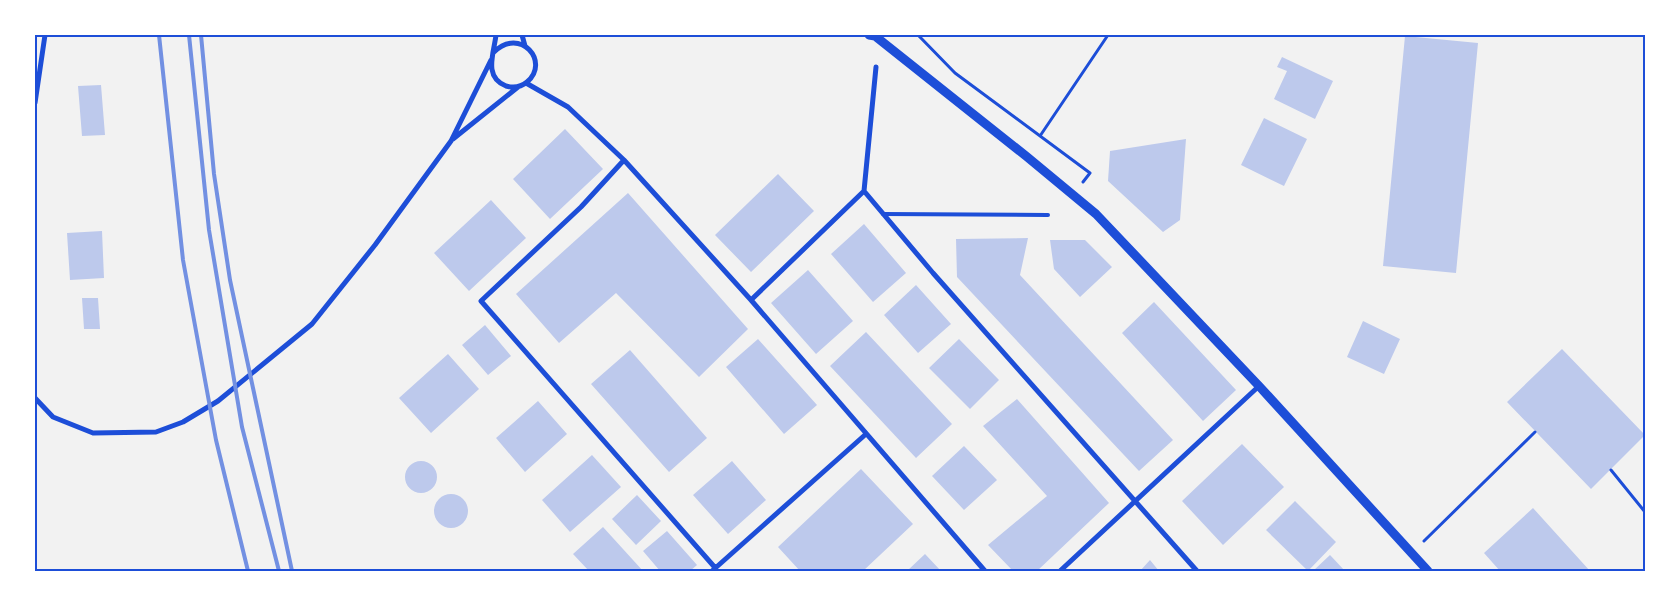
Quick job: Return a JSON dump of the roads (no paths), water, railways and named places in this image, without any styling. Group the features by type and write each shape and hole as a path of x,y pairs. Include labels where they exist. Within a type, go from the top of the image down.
{"street":[{"path":"35,103 45,35"},
{"path":"35,398 53,417 93,433 156,432 183,422 218,401 312,324 374,245 451,141 491,60 496,35"},
{"path":"522,35 526,46"},
{"path":"873,35 1074,194 1096,214 1259,386 1428,571"},
{"path":"451,141 518,87 526,84 535,69 532,52 526,46 517,42 509,42 500,46 494,52"},
{"path":"491,60 491,69 500,84 518,87"},
{"path":"750,300 864,191 876,67"},
{"path":"526,84 568,107 624,160 750,300 985,571"},
{"path":"624,160 581,207 481,301 715,570 866,434"},
{"path":"864,191 1197,571"},
{"path":"1060,571 1259,386"}],"lane":[{"path":"883,214 1048,215"}],"railway":[{"path":"159,35 183,260 216,440 248,571"},
{"path":"189,35 209,230 242,427 279,571"},
{"path":"201,35 214,174 230,280 292,571"}]}
